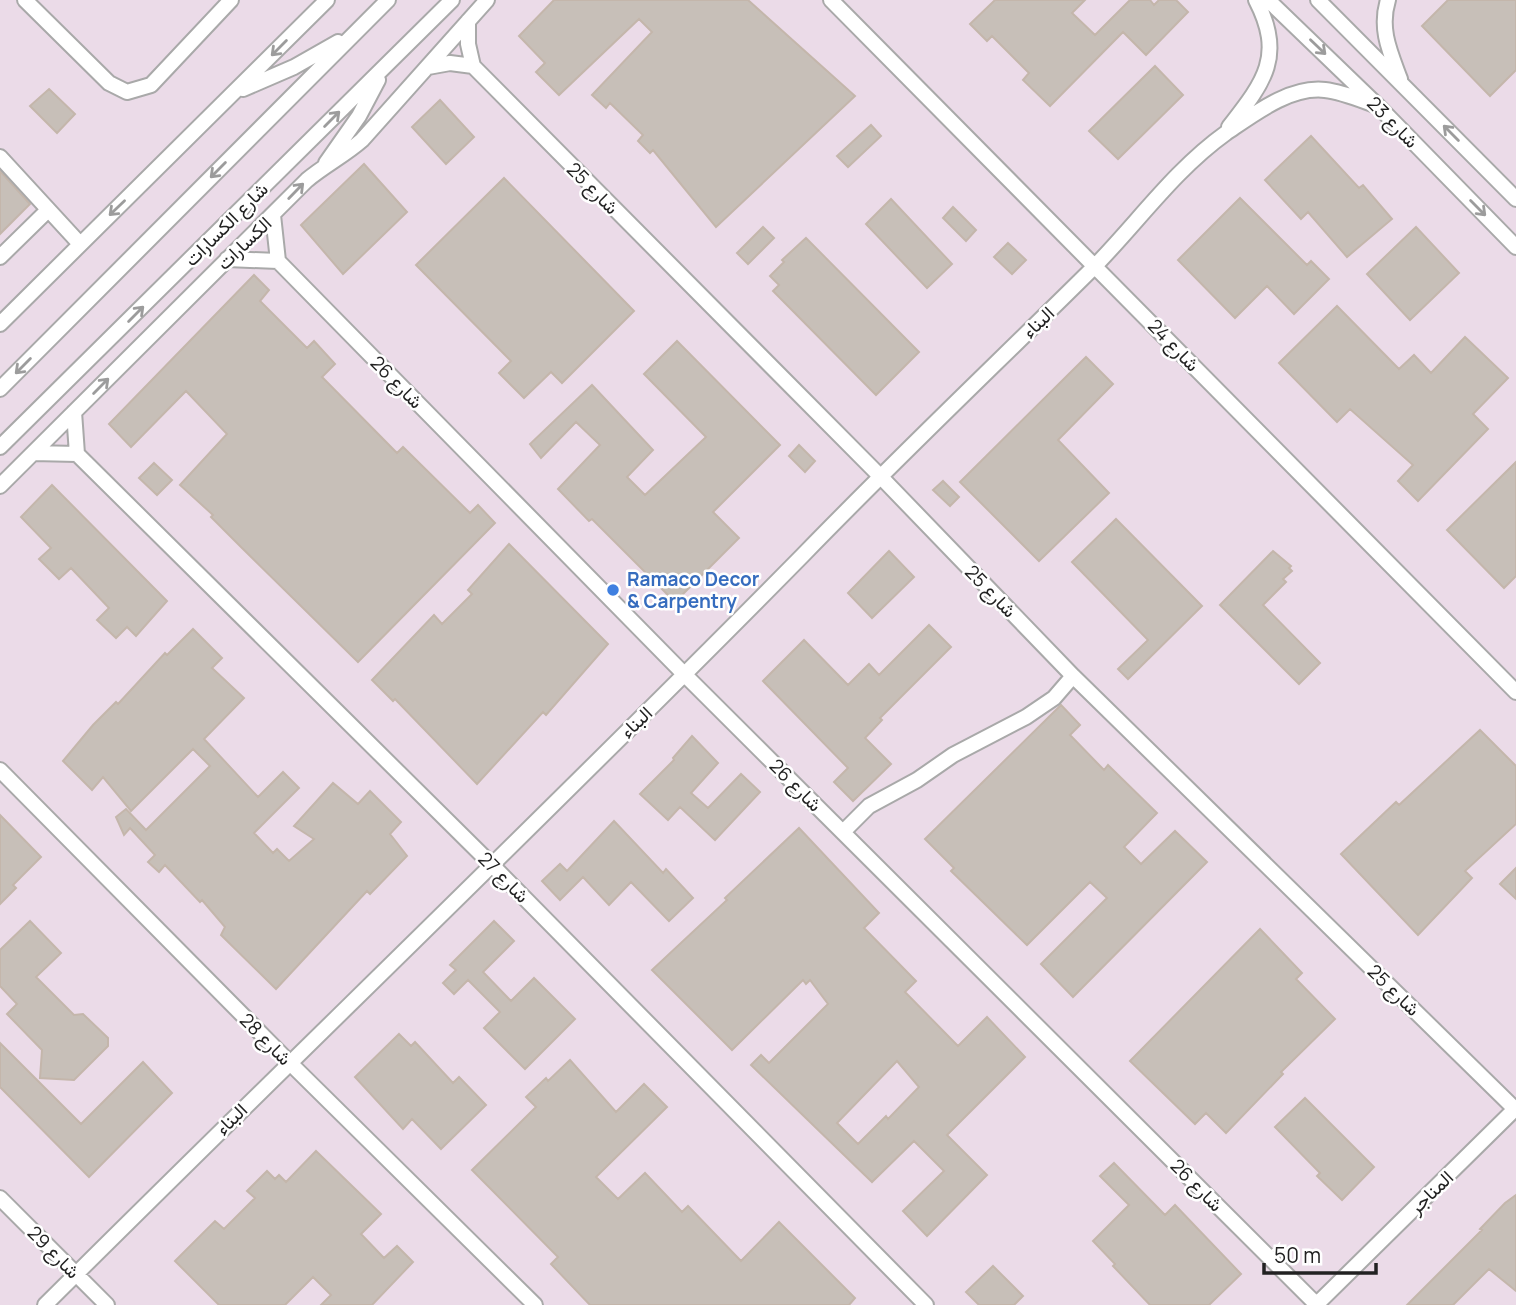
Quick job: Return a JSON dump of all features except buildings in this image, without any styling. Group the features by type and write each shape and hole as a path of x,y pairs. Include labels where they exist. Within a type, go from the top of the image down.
{"street":[{"path":"25,0 109,83 127,92 151,85 231,0"},
{"path":"0,324 327,0"},
{"path":"0,389 387,0"},
{"name":"شارع الكسارات","path":"0,447 452,0"},
{"name":"الكسارات","path":"0,486 323,167 347,154 362,140 487,0"},
{"name":"شارع 24","path":"831,0 1516,692"},
{"name":"البناء","path":"45,1305 685,675 880,476 1096,265 1161,191 1223,135 1253,97 1270,60 1269,32 1256,0"},
{"name":"شارع 23","path":"1268,0 1378,106 1516,247"},
{"name":"شارع 23","path":"1318,0 1516,199"},
{"path":"1388,0 1383,18 1385,40 1402,84"},
{"path":"428,67 450,63 473,66 468,44 468,21"},
{"path":"236,92 294,67 357,31"},
{"path":"323,167 359,116 386,66"},
{"name":"شارع 25","path":"473,66 880,476 1073,676 1516,1109"},
{"name":"البناء","path":"1223,135 1287,96 1304,91 1327,90 1378,106"},
{"path":"0,157 80,244"},
{"path":"0,257 47,211"},
{"path":"227,259 278,261 273,215"},
{"name":"شارع 26","path":"278,261 685,675 1316,1305"},
{"path":"33,453 77,454 75,412"},
{"name":"شارع 27","path":"77,454 491,864 926,1305"},
{"path":"843,832 869,806 917,780 953,755 1026,717 1054,698 1073,676"},
{"name":"شارع 28","path":"0,770 289,1062 535,1305"},
{"name":"المناجر","path":"1316,1305 1516,1109"},
{"name":"شارع 29","path":"0,1198 107,1305"}],"shaded area":[{"path":"0,0 1516,0 1516,1305 0,1305"}],"place":[{"name":"Ramaco Decor & Carpentry","path":"613,590"}]}
